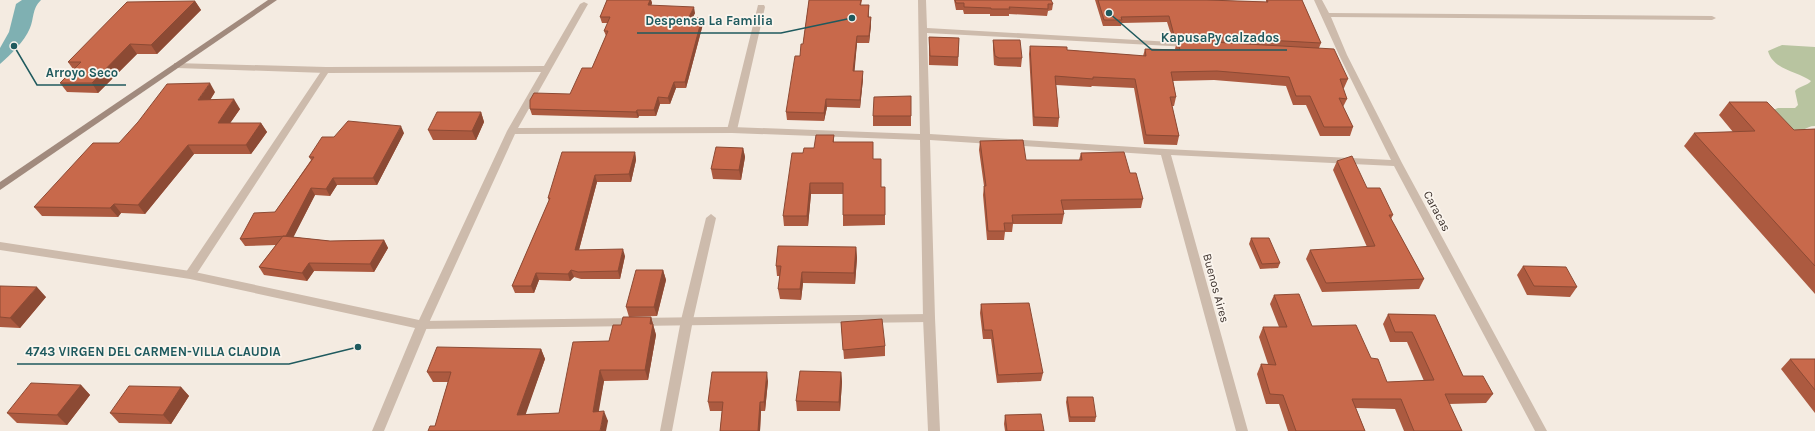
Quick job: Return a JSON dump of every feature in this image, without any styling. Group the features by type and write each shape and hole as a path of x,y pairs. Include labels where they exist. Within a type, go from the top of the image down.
{"street":[{"path":"0,187 273,0"},
{"path":"922,0 924,30 929,318 934,431"},
{"name":"Caracas","path":"1318,0 1326,15 1339,54 1541,431"},
{"path":"378,431 422,325 512,131 584,4"},
{"path":"732,130 761,7"},
{"path":"1326,15 1712,18"},
{"path":"924,30 1200,46"},
{"path":"177,65 326,70 546,69"},
{"path":"190,275 326,70"},
{"path":"512,131 732,130 926,137 1165,152 1397,163"},
{"name":"Buenos Aires","path":"1165,152 1242,431"},
{"path":"666,431 687,320 711,218"},
{"path":"0,246 190,275 422,325 687,320 929,318"}],"green space":[{"path":"1782,45 1815,47 1815,126 1799,131 1789,128 1768,112 1778,108 1795,108 1798,105 1795,91 1811,81 1780,66 1775,62 1768,51"}],"water":[{"path":"22,0 41,0 36,6 30,28 21,43 0,64 0,48 9,32 16,4"}],"building":[{"path":"607,0 650,0 648,5 694,7 689,17 702,18 685,82 674,82 668,98 658,97 654,110 637,110 636,112 530,109 530,100 534,93 570,94 582,68 592,68 608,31 604,31 610,17 600,17"},
{"path":"809,0 861,0 860,5 869,5 868,17 871,17 869,36 857,36 853,71 863,71 860,100 826,99 824,113 786,112 795,56 800,56 801,44 803,44"},
{"path":"955,0 1051,0 1053,4 1048,4 1048,9 1009,7 1010,9 991,9 964,7 964,3 956,3"},
{"path":"1098,0 1207,0 1268,2 1267,0 1302,0 1321,43 1174,35 1169,16 1121,17 1122,20 1104,20"},
{"path":"195,1 151,45 130,44 92,83 60,83 81,62 68,62 127,2"},
{"path":"929,37 959,38 958,57 930,56"},
{"path":"993,40 1020,40 1022,58 999,58 995,56"},
{"path":"1177,40 1334,49 1348,79 1340,79 1347,99 1339,98 1353,127 1324,127 1310,96 1296,96 1289,77 1217,71 1171,72 1176,97 1170,97 1179,136 1146,135 1135,79 1093,77 1093,79 1055,76 1059,118 1034,117 1030,46 1067,47 1067,50 1146,56 1145,49 1180,50"},
{"path":"210,83 198,100 234,99 218,123 261,123 246,145 188,145 138,205 114,204 110,208 34,207 93,143 119,143 138,122 167,84"},
{"path":"911,96 911,116 873,116 874,97"},
{"path":"1729,102 1767,102 1794,130 1815,129 1815,266 1694,133 1755,131"},
{"path":"437,112 481,112 472,131 428,130"},
{"path":"348,121 401,126 373,178 333,178 326,189 311,188 286,236 240,239 254,213 275,212 314,157 309,157 322,137 334,137"},
{"path":"816,135 834,135 833,142 873,142 873,159 881,159 881,187 885,187 885,215 843,215 843,183 810,183 807,216 783,216 792,153 803,153 804,148 814,148"},
{"path":"1023,140 1026,160 1082,160 1081,153 1124,152 1130,173 1136,173 1143,199 1061,200 1064,214 1012,215 1013,223 1004,223 1005,231 988,231 984,186 986,186 980,141"},
{"path":"716,147 743,148 739,170 711,169"},
{"path":"562,152 635,152 629,174 595,175 575,250 623,249 618,271 578,272 571,270 568,274 536,273 531,286 512,286 550,198 548,198"},
{"path":"1352,156 1367,188 1380,188 1393,215 1389,215 1424,279 1326,283 1310,250 1375,246 1337,161"},
{"path":"283,236 330,241 384,240 370,264 309,263 302,273 259,267"},
{"path":"1251,238 1269,238 1280,263 1262,264"},
{"path":"778,246 856,247 854,273 802,272 800,289 778,289 781,266 776,266"},
{"path":"1523,266 1566,267 1577,287 1534,286"},
{"path":"636,270 663,270 654,307 626,307"},
{"path":"0,286 37,287 10,318 0,317"},
{"path":"1299,294 1312,326 1356,325 1371,358 1378,359 1387,382 1434,380 1412,332 1395,332 1388,314 1435,315 1463,376 1483,376 1493,394 1445,394 1462,431 1414,431 1401,399 1352,399 1365,431 1296,431 1283,395 1270,394 1261,364 1276,365 1263,327 1287,327 1274,295"},
{"path":"1029,303 1043,373 998,375 992,330 984,330 981,304"},
{"path":"623,317 651,317 650,324 653,324 645,370 600,370 593,412 604,411 600,431 428,431 430,426 435,426 451,372 427,372 437,347 541,349 517,415 559,413 573,342 609,341 613,325 621,325"},
{"path":"882,319 885,346 843,350 841,322"},
{"path":"1790,359 1815,359 1815,390"},
{"path":"800,371 841,372 839,402 796,401"},
{"path":"712,372 767,372 764,402 760,402 758,431 720,431 723,402 708,402"},
{"path":"31,383 81,385 57,415 7,413"},
{"path":"129,386 181,387 163,415 110,413"},
{"path":"1067,397 1093,397 1096,417 1070,417"},
{"path":"1041,414 1044,431 1007,431 1005,415"}],"place":[{"name":"KapusaPy calzados","path":"1109,13"},
{"name":"Despensa La Familia","path":"852,18"},
{"name":"Arroyo Seco","path":"14,46"},
{"name":"4743 VIRGEN DEL CARMEN-VILLA CLAUDIA","path":"358,347"}]}
